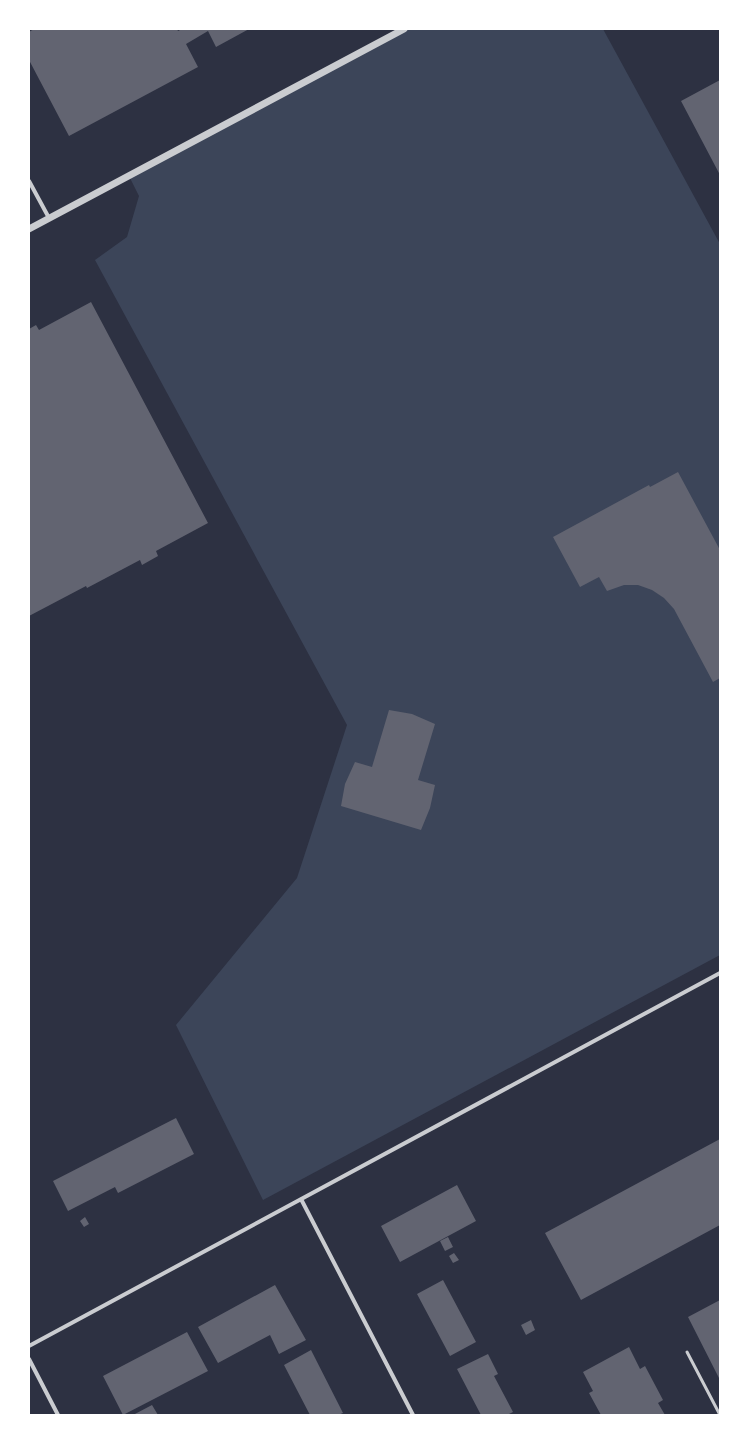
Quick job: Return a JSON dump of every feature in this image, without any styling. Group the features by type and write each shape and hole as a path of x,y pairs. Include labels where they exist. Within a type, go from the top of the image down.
{"street":[{"path":"29,229 404,29"},
{"path":"29,181 49,218"},
{"path":"29,1346 720,973"},
{"path":"301,1199 413,1415"},
{"path":"29,1359 58,1415"}],"lane":[{"path":"687,1352 720,1415"}],"shaded area":[{"path":"404,29 603,29 720,244 720,955 263,1200 176,1025 297,878 347,725 95,260 127,237 139,196 129,176"}],"building":[{"path":"34,29 177,29 178,31 182,29 249,29 216,47 208,31 186,44 198,67 69,136 29,60 29,32"},
{"path":"720,80 720,175 681,101"},
{"path":"91,302 208,523 156,551 158,556 142,565 140,560 29,616 29,329 36,325 39,330"},
{"path":"678,472 720,550 720,678 713,682 674,609 664,598 652,590 638,585 624,585 607,591 599,577 580,587 553,537 649,485 650,487"},
{"path":"389,710 412,714 435,724 418,780 435,785 430,808 421,830 341,806 345,784 355,762 372,767"},
{"path":"176,1118 194,1154 118,1193 115,1187 68,1211 53,1181"},
{"path":"720,1139 720,1225 581,1300 545,1233"},
{"path":"457,1185 476,1221 400,1262 381,1226"},
{"path":"85,1217 89,1224 84,1227 80,1221"},
{"path":"448,1237 453,1247 445,1251 440,1241"},
{"path":"454,1253 459,1260 453,1263 449,1256"},
{"path":"443,1280 476,1342 450,1356 417,1294"},
{"path":"275,1285 306,1340 279,1354 270,1335 218,1363 198,1327"},
{"path":"720,1300 720,1380 688,1317"},
{"path":"531,1320 535,1330 526,1335 521,1325"},
{"path":"187,1332 208,1371 123,1415 103,1376"},
{"path":"629,1347 640,1369 645,1366 663,1400 658,1403 665,1415 601,1415 589,1393 593,1391 583,1372"},
{"path":"311,1350 343,1413 338,1415 310,1415 284,1365"},
{"path":"488,1354 498,1374 494,1376 513,1412 507,1415 481,1415 457,1369"},
{"path":"152,1405 158,1415 133,1415"}]}
